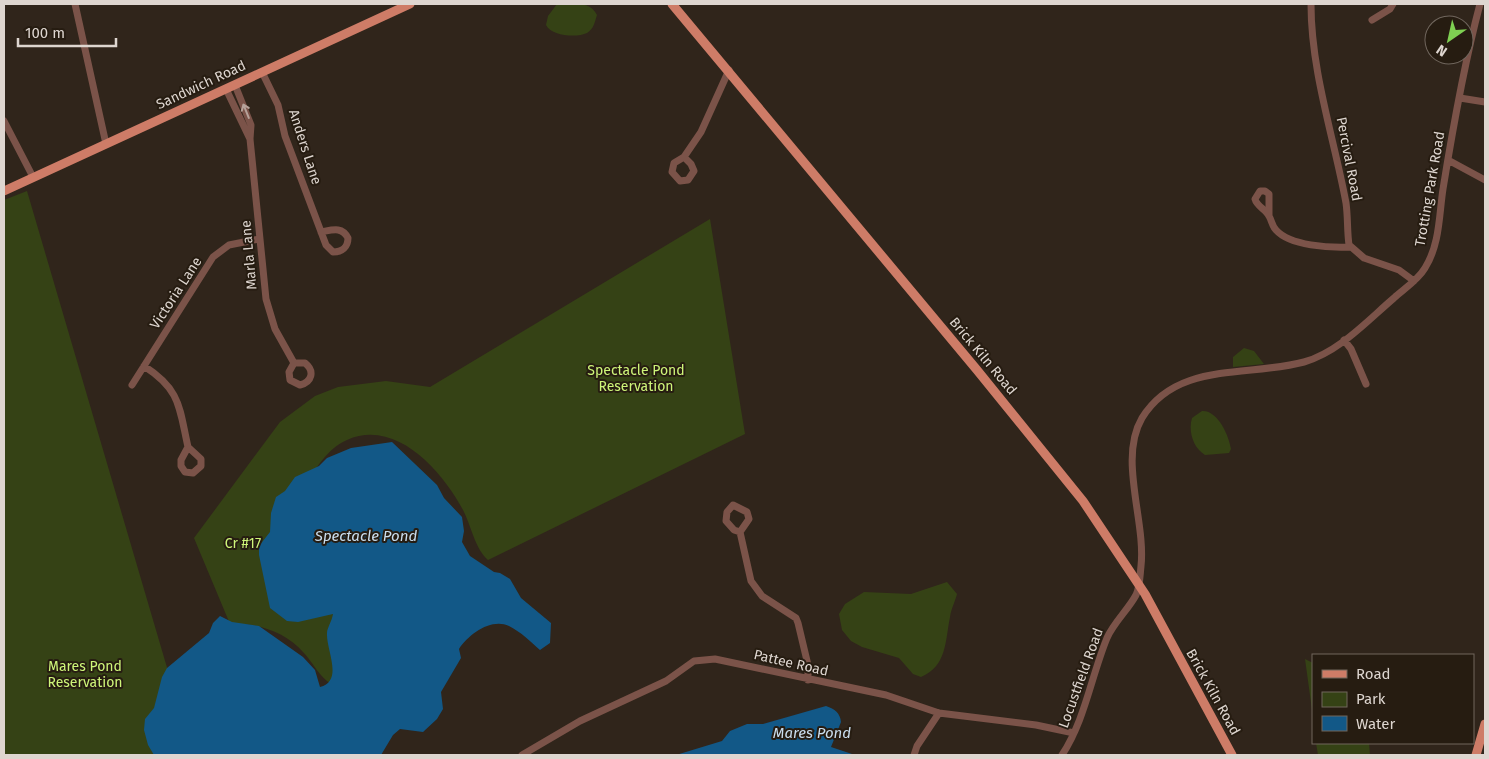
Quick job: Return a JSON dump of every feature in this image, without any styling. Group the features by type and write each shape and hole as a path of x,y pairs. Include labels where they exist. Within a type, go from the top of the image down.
{"main road":[{"name":"Sandwich Road","path":"4,191 410,4"},
{"name":"Brick Kiln Road","path":"672,4 729,70 1022,425 1082,501 1139,585 1232,755"},
{"path":"1476,755 1485,724"}],"street":[{"path":"75,4 106,144"},
{"name":"Percival Road","path":"1311,4 1314,44 1346,206 1346,230 1350,247"},
{"path":"1372,20 1386,13 1393,4"},
{"name":"Trotting Park Road","path":"1139,585 1143,547 1133,460 1134,443 1141,420 1155,401 1181,383 1203,375 1243,372 1306,361 1324,354 1344,340 1414,281 1425,269 1432,254 1448,160 1480,4"},
{"path":"684,157 702,132 729,70"},
{"name":"Anders Lane","path":"262,72 278,105 285,136 321,232"},
{"name":"Marla Lane","path":"235,85 251,125 250,139 262,276 270,314 275,329 294,363"},
{"name":"Marla Lane","path":"226,89 250,139"},
{"path":"1460,98 1485,102"},
{"path":"4,121 33,177"},
{"path":"1448,160 1485,180"},
{"path":"1269,215 1275,229 1292,239 1322,247 1350,247 1364,258 1399,270 1414,281"},
{"name":"Victoria Lane","path":"132,385 218,252 235,243 259,239"},
{"path":"1344,340 1351,350 1366,384"},
{"path":"144,366 165,380 173,392 188,447"},
{"path":"740,532 751,582 762,596 796,618 808,665 808,680"},
{"name":"Locustfield Road","path":"1062,755 1074,733 1108,635 1136,594 1139,585"},
{"name":"Pattee Road","path":"522,755 580,721 666,681 694,660 715,659 886,695 939,713 1036,725 1074,733"},
{"path":"914,755 917,746 939,713"}],"green space":[{"path":"557,4 579,4 590,7 597,15 594,25 583,35 571,36 553,32 546,25 548,16"},
{"name":"Mares Pond Reservation","path":"27,191 178,705 184,755 4,755 4,200"},
{"name":"Spectacle Pond Reservation","path":"710,219 745,434 488,560 480,550 466,516 454,495 430,465 416,452 400,442 383,436 365,435 347,440 327,454 303,487 343,607 334,686 320,674 303,652 288,639 260,627 230,624 194,538 280,422 315,396 338,387 386,381 430,387"},
{"path":"1244,348 1254,351 1264,364 1233,367 1233,357"},
{"path":"1202,411 1213,415 1222,425 1230,444 1231,449 1229,453 1205,455 1197,448 1192,439 1191,423 1192,418"},
{"path":"947,582 957,594 943,652 936,666 921,677 913,674 899,658 862,647 851,641 842,630 839,614 845,604 864,592 911,594"},
{"path":"1305,659 1312,662 1312,710"},
{"path":"1316,744 1369,744 1370,755 1318,755"}],"water":[{"name":"Spectacle Pond","path":"392,442 437,485 444,498 462,517 464,531 462,542 470,556 494,572 510,579 521,598 551,623 550,643 540,650 518,631 502,624 488,626 474,633 459,649 461,658 441,692 443,709 437,719 423,732 400,729 393,735 381,755 154,755 148,745 144,730 145,719 154,708 162,677 167,668 209,633 213,623 220,616 232,622 259,626 303,657 315,670 320,687 327,684 331,678 332,664 327,633 333,614 298,622 287,621 270,608 259,555 259,546 270,532 271,513 276,497 285,491 295,477 319,466 327,458 351,448"},
{"name":"Mares Pond","path":"826,706 836,712 841,722 831,747 855,755 676,755 722,741 730,731 747,724 763,724"}],"park label":[{"name":"Cr #17","path":"243,543"}]}
